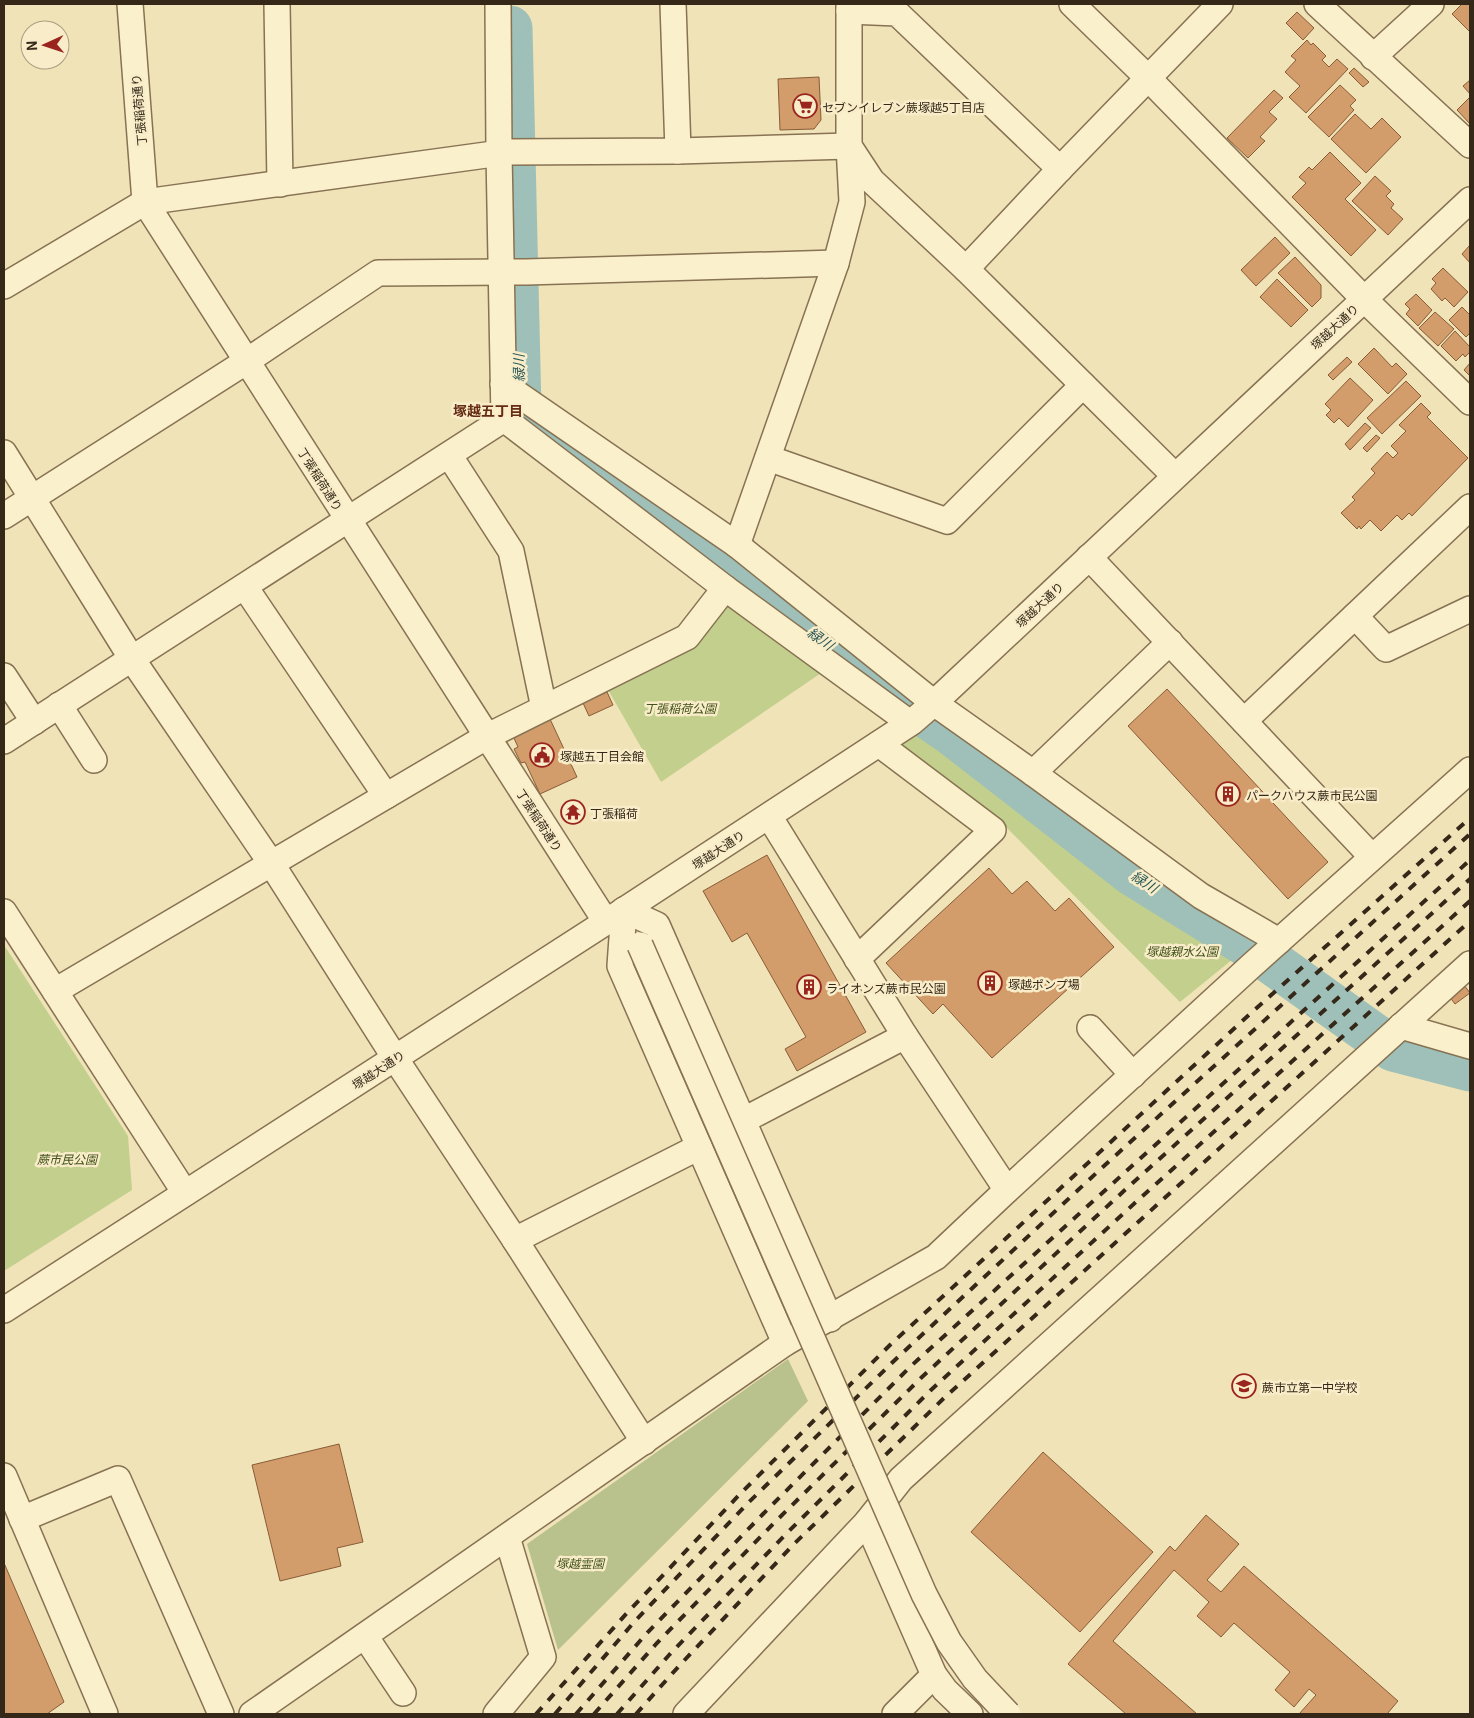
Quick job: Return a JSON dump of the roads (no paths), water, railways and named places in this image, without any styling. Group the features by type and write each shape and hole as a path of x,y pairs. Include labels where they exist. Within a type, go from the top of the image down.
{"street":[{"name":"丁張稲荷通り","path":"130,4 145,202 486,737 615,916 640,945 924,1594 949,1642 969,1672 1008,1714"},
{"path":"277,4 280,184"},
{"path":"498,4 512,152 510,272 504,420"},
{"path":"673,4 678,151"},
{"path":"1072,4 1148,78 1364,299 1470,402"},
{"path":"966,270 1060,169 1220,4"},
{"path":"1317,4 1470,146"},
{"path":"1373,57 1431,4"},
{"path":"737,546 836,263 852,202 849,146 849,7 897,13 1060,169"},
{"path":"4,286 145,202 512,152 678,151 849,146"},
{"path":"849,146 872,181 966,270 1175,476"},
{"name":"塚越大通り","path":"4,1310 911,723 1470,200"},
{"path":"4,516 247,361 378,274 836,263"},
{"path":"504,384 737,546 933,704 1033,773 1201,896 1279,942"},
{"path":"768,458 947,521 1083,385"},
{"path":"4,741 504,420"},
{"path":"504,420 725,588 911,723"},
{"path":"4,454 132,659 271,863 644,1442"},
{"path":"449,455 511,551 544,708"},
{"path":"1244,720 1470,507"},
{"path":"1089,557 1372,857"},
{"path":"245,587 386,796"},
{"path":"55,991 486,737 687,637 725,588"},
{"path":"1355,616 1386,649 1470,610"},
{"path":"1033,773 1170,642"},
{"path":"4,676 34,722"},
{"path":"59,706 94,760"},
{"path":"857,958 994,830 879,744"},
{"path":"252,1714 785,1344 936,1257 1251,966 1470,770"},
{"path":"769,816 905,1036 1007,1190"},
{"path":"4,912 184,1193"},
{"path":"785,1344 620,966 615,916 656,925 744,1120 830,1319"},
{"path":"686,1714 867,1522 901,1479 1470,964"},
{"path":"1400,1027 1470,1046"},
{"path":"1090,1028 1133,1075"},
{"path":"744,1120 905,1036"},
{"path":"515,1240 699,1147"},
{"path":"4,1476 105,1714"},
{"path":"22,1519 118,1479 221,1714"},
{"path":"867,1522 934,1676 945,1690 970,1714"},
{"path":"496,1714 543,1657 507,1538"},
{"path":"365,1636 403,1693"},
{"path":"894,1714 934,1676"}],"waterway":[{"name":"緑川","path":"510,28 519,410 754,589 906,702 949,731 1133,874 1249,946 1393,1049 1470,1069"}],"railway":[{"path":"536,1714 627,1613 741,1493 890,1345 1251,1013 1470,818"},
{"path":"555,1714 635,1621 749,1502 897,1358 1105,1165 1470,834"},
{"path":"576,1714 647,1633 911,1366 1470,860"},
{"path":"594,1714 657,1643 774,1523 922,1377 1126,1189 1470,879"},
{"path":"617,1714 670,1654 785,1535 931,1390 1470,901"},
{"path":"636,1714 794,1544 943,1399 1470,921"}],"place":[{"name":"セブンイレブン蕨塚越5丁目店","path":"805,106"},
{"name":"塚越五丁目会館","path":"542,755"},
{"name":"パークハウス蕨市民公園","path":"1228,794"},
{"name":"丁張稲荷","path":"573,812"},
{"name":"塚越ポンプ場","path":"990,983"},
{"name":"ライオンズ蕨市民公園","path":"809,987"},
{"name":"蕨市立第一中学校","path":"1244,1386"}],"district":[{"name":"塚越五丁目","path":"488,410"}],"park label":[{"name":"丁張稲荷公園","path":"680,707"},
{"name":"塚越親水公園","path":"1182,950"},
{"name":"蕨市民公園","path":"67,1158"},
{"name":"塚越霊園","path":"580,1562"}]}
